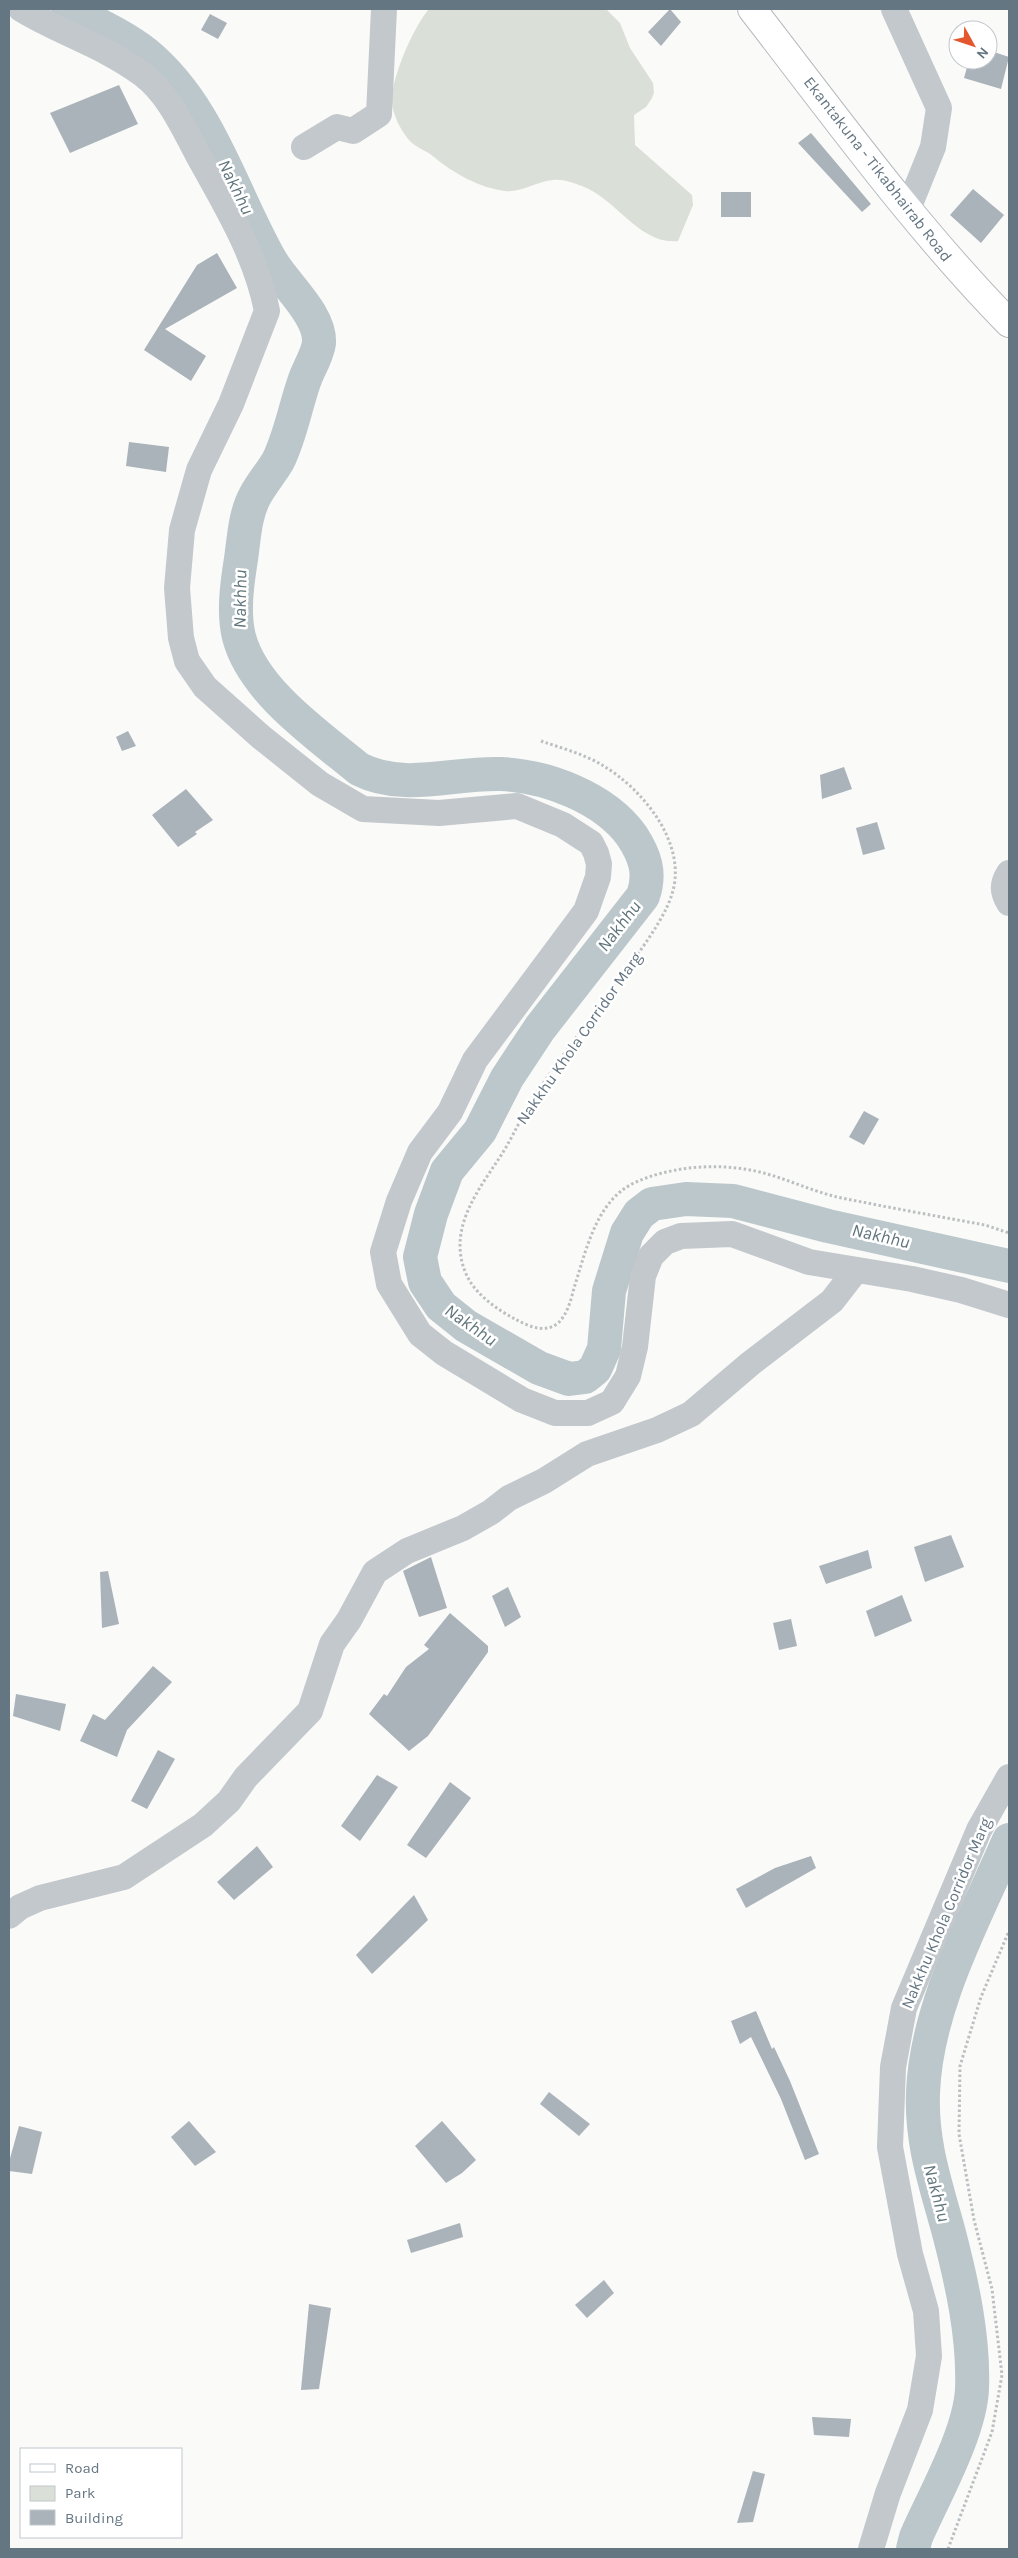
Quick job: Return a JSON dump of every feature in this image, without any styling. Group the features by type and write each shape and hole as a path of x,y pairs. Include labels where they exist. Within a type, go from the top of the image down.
{"main road":[{"name":"Ekantakuna - Tikabhairab Road","path":"752,9 908,210 964,277 1009,323"}],"street":[{"path":"21,9 119,59 142,74 159,90 191,142 241,235 264,297 267,311 231,404 199,470 182,530 177,588 181,638 187,660 205,687 261,737 320,784 363,809 439,813 516,806 563,825 591,843 596,853 598,877 586,911 475,1060 450,1112 420,1152 399,1201 383,1252 389,1284 420,1334 444,1353 522,1400 555,1413 588,1413 612,1402 628,1376 635,1347 643,1276 651,1256 664,1242 681,1236 732,1234 808,1262 912,1278 961,1290 1009,1305"},
{"path":"304,147 337,127 353,131 379,114 384,9"},
{"path":"894,9 939,108 933,147 908,210"},
{"path":"1009,873 1003,884 1004,894 1009,903"},
{"path":"9,1916 20,1907 40,1898 124,1877 203,1825 229,1801 246,1777 310,1711 332,1644 359,1604 375,1572 407,1550 463,1528 491,1512 509,1498 544,1481 587,1454 657,1430 691,1414 751,1363 832,1301 856,1270"},
{"name":"Nakkhu Khola Corridor Marg","path":"871,2549 888,2493 920,2410 929,2356 926,2311 910,2254 890,2147 893,2068 904,2008 979,1830 1009,1777"}],"path":[{"name":"Nakkhu Khola Corridor Marg","path":"541,741 598,762 619,776 659,819 669,840 676,876 672,895 655,928 530,1104 502,1154 471,1198 462,1230 460,1254 468,1280 486,1299 529,1326 548,1329 560,1322 568,1308 588,1245 607,1204 632,1184 676,1170 716,1167 751,1170 833,1196 985,1225 1009,1233"},
{"path":"948,2549 992,2432 1002,2375 992,2289 974,2220 959,2134 960,2066 981,1997 1009,1931"}],"green space":[{"path":"429,9 606,9 620,23 630,48 653,83 654,93 652,98 646,107 634,115 635,145 692,195 693,205 678,241 664,240 651,236 628,220 595,192 582,186 557,180 511,191 486,187 458,174 412,143 403,132 396,118 392,103 392,93 410,40"}],"building":[{"path":"670,9 681,22 661,46 648,32"},
{"path":"210,14 227,23 218,39 201,30"},
{"path":"998,53 1009,57 1001,89 964,78 966,70 998,70"},
{"path":"119,85 138,124 70,153 50,113"},
{"path":"811,133 871,204 862,212 798,143"},
{"path":"973,189 1004,215 981,243 950,215"},
{"path":"721,192 751,192 751,217 721,217"},
{"path":"217,253 237,288 165,329 206,356 191,381 144,350 197,265"},
{"path":"129,442 169,447 166,472 126,466"},
{"path":"128,731 136,746 122,751 116,737"},
{"path":"844,767 852,789 822,799 820,775"},
{"path":"186,789 213,820 178,847 152,815"},
{"path":"877,822 885,849 863,855 856,828"},
{"path":"864,1111 879,1119 864,1145 849,1137"},
{"path":"951,1535 964,1567 925,1582 914,1547"},
{"path":"868,1550 872,1568 826,1584 819,1566"},
{"path":"431,1557 447,1608 419,1617 403,1571"},
{"path":"108,1571 119,1624 102,1628 100,1572"},
{"path":"508,1587 521,1617 505,1627 492,1596"},
{"path":"902,1595 912,1621 875,1637 866,1611"},
{"path":"450,1613 488,1646 488,1652 428,1736 409,1751 369,1714 384,1694 387,1696 406,1667 429,1649 424,1645"},
{"path":"791,1619 797,1646 779,1650 773,1623"},
{"path":"153,1666 172,1682 127,1730 117,1757 80,1741 93,1714 105,1720"},
{"path":"16,1694 66,1704 60,1731 13,1716"},
{"path":"158,1750 175,1759 147,1809 131,1801"},
{"path":"377,1775 398,1787 360,1841 341,1826"},
{"path":"450,1782 471,1798 426,1858 407,1845"},
{"path":"257,1846 273,1867 234,1900 217,1882"},
{"path":"811,1856 816,1868 746,1908 736,1889 775,1868"},
{"path":"414,1895 428,1920 372,1974 356,1955"},
{"path":"756,2011 772,2049 774,2047 790,2081 819,2154 805,2160 781,2099 751,2037 740,2044 731,2021"},
{"path":"549,2092 590,2124 579,2136 540,2104"},
{"path":"189,2121 216,2152 195,2166 171,2137"},
{"path":"442,2121 476,2160 462,2173 446,2183 415,2146"},
{"path":"19,2126 42,2132 32,2174 9,2171 9,2162"},
{"path":"460,2223 463,2237 411,2253 407,2240"},
{"path":"604,2280 614,2293 587,2318 575,2305"},
{"path":"309,2304 331,2308 319,2389 301,2390"},
{"path":"812,2417 851,2419 849,2437 814,2435"},
{"path":"753,2471 765,2474 753,2522 737,2523"}],"waterway":[{"name":"Nakhhu","path":"68,9 117,35 145,53 167,74 186,98 203,124 271,261 301,300 318,332 318,348 304,382 286,442 278,461 255,496 245,526 237,588 236,618 239,637 246,657 258,676 272,694 307,727 359,769 376,776 394,779 411,780 501,774 537,779 556,784 574,791 607,811 632,836 643,858 646,872 643,896 540,1028 507,1078 480,1131 447,1171 431,1214 420,1257 425,1282 441,1306 466,1326 539,1368 569,1379 585,1377 595,1369 604,1349 609,1291 627,1233 639,1214 652,1204 686,1199 733,1201 828,1226 1009,1266"},
{"name":"Nakhhu","path":"913,2549 916,2537 958,2444 970,2406 972,2389 971,2350 963,2291 930,2164 924,2130 923,2093 926,2060 933,2028 954,1964 1009,1840"}]}
